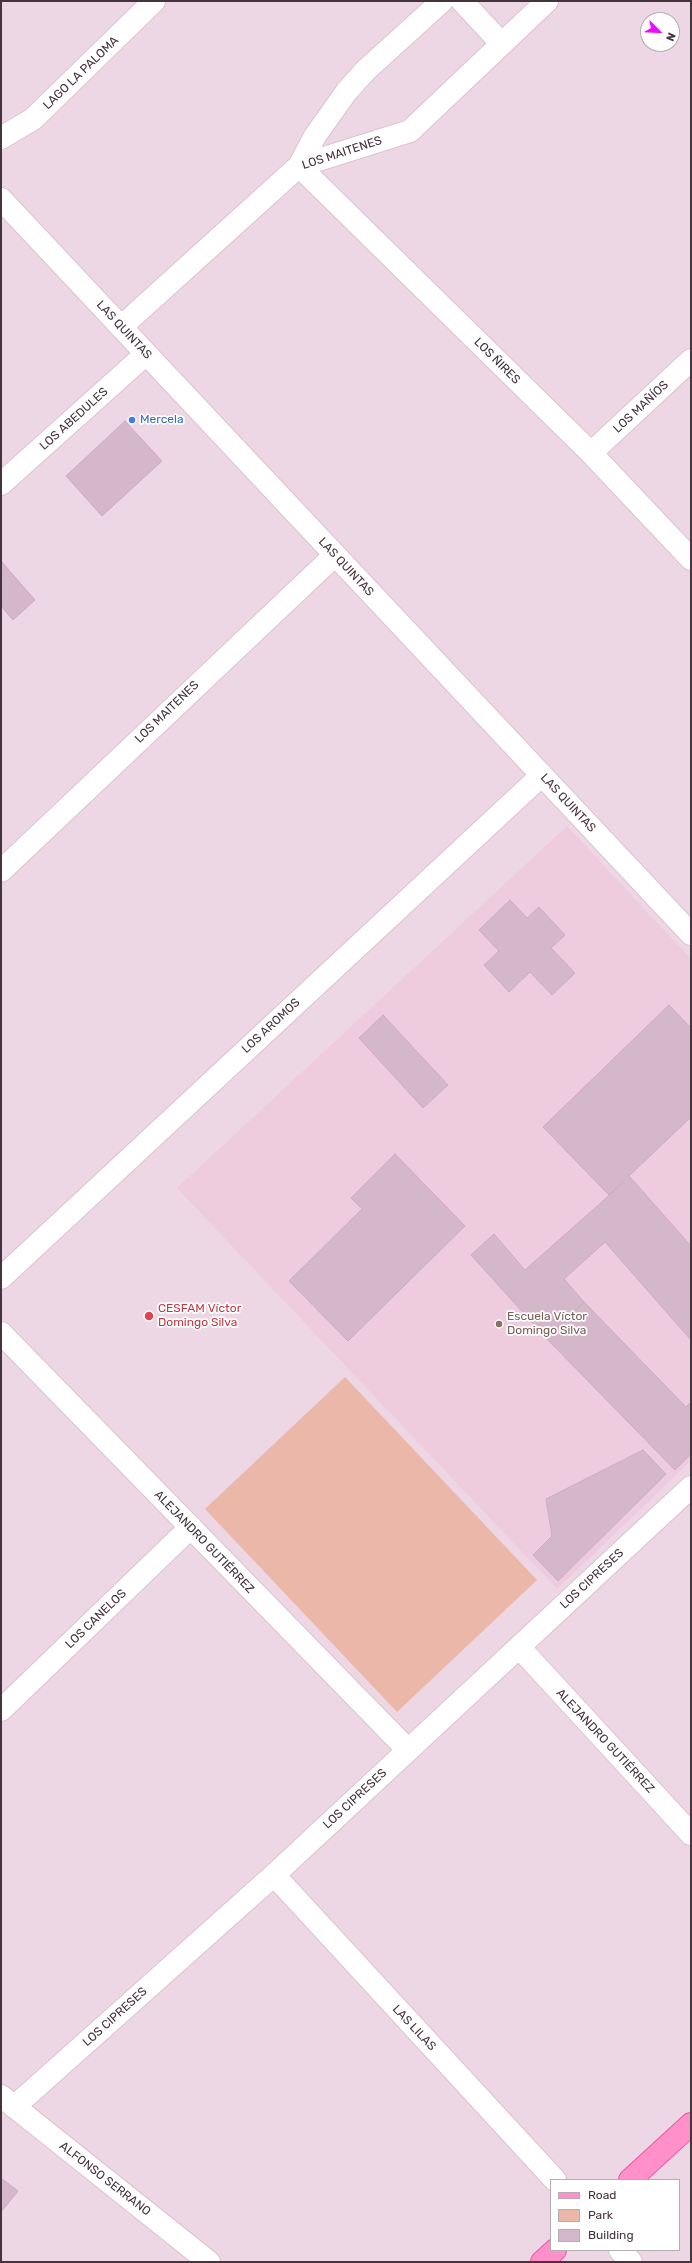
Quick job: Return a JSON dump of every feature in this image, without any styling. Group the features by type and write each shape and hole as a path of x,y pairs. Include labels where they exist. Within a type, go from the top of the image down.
{"main road":[{"path":"631,2179 691,2124"},
{"path":"542,2262 554,2251"}],"street":[{"name":"LAGO LA PALOMA","path":"1,138 33,119 154,1"},
{"path":"299,166 315,136 347,91 366,70 442,1"},
{"path":"462,1 502,44"},
{"name":"LOS MAITENES","path":"121,327 299,166 410,131 547,1"},
{"name":"LOS ÑIRES","path":"299,166 591,453 691,559"},
{"name":"LAS QUINTAS","path":"1,199 691,934"},
{"name":"LOS ABEDULES","path":"1,484 146,354"},
{"name":"LOS MAÑÍOS","path":"591,453 691,360"},
{"name":"LOS MAITENES","path":"1,871 335,555"},
{"name":"LOS AROMOS","path":"1,1278 542,775"},
{"name":"ALEJANDRO GUTIÉRREZ","path":"1,1333 408,1750"},
{"name":"LOS CIPRESES","path":"8,2102 274,1875 691,1487"},
{"name":"LOS CANELOS","path":"1,1710 190,1527"},
{"name":"ALEJANDRO GUTIÉRREZ","path":"519,1647 691,1834"},
{"name":"LAS LILAS","path":"274,1875 554,2179"},
{"name":"ALFONSO SERRANO","path":"8,2102 209,2262"},
{"path":"621,2251 631,2262"}],"shaded area":[{"path":"1,1 691,1 691,2262 1,2262"},
{"name":"Escuela Víctor Domingo Silva","path":"567,826 691,959 691,1461 557,1589 177,1188"}],"green space":[{"path":"345,1377 537,1580 397,1712 205,1509"}],"building":[{"path":"125,421 162,461 102,516 66,476"},
{"path":"1,561 35,600 13,620 1,606"},
{"path":"510,900 527,918 539,907 565,935 551,948 575,973 552,995 530,972 509,992 484,965 499,951 479,930"},
{"path":"669,1005 691,1028 691,1117 609,1195 543,1127"},
{"path":"383,1015 448,1085 423,1108 359,1038"},
{"path":"395,1154 465,1226 348,1341 289,1281 362,1209 351,1198"},
{"path":"630,1177 691,1246 691,1340 605,1242 564,1279 584,1302 547,1339 471,1255 494,1234 525,1270"},
{"path":"584,1302 686,1407 691,1402 691,1454 675,1470 547,1339"},
{"path":"643,1450 666,1474 558,1581 533,1555 552,1536 546,1499"},
{"path":"1,2178 18,2191 1,2212"}],"place":[{"name":"Mercela","path":"132,420"},
{"name":"CESFAM Víctor Domingo Silva","path":"149,1316"},
{"name":"Escuela Víctor Domingo Silva","path":"499,1324"}]}
